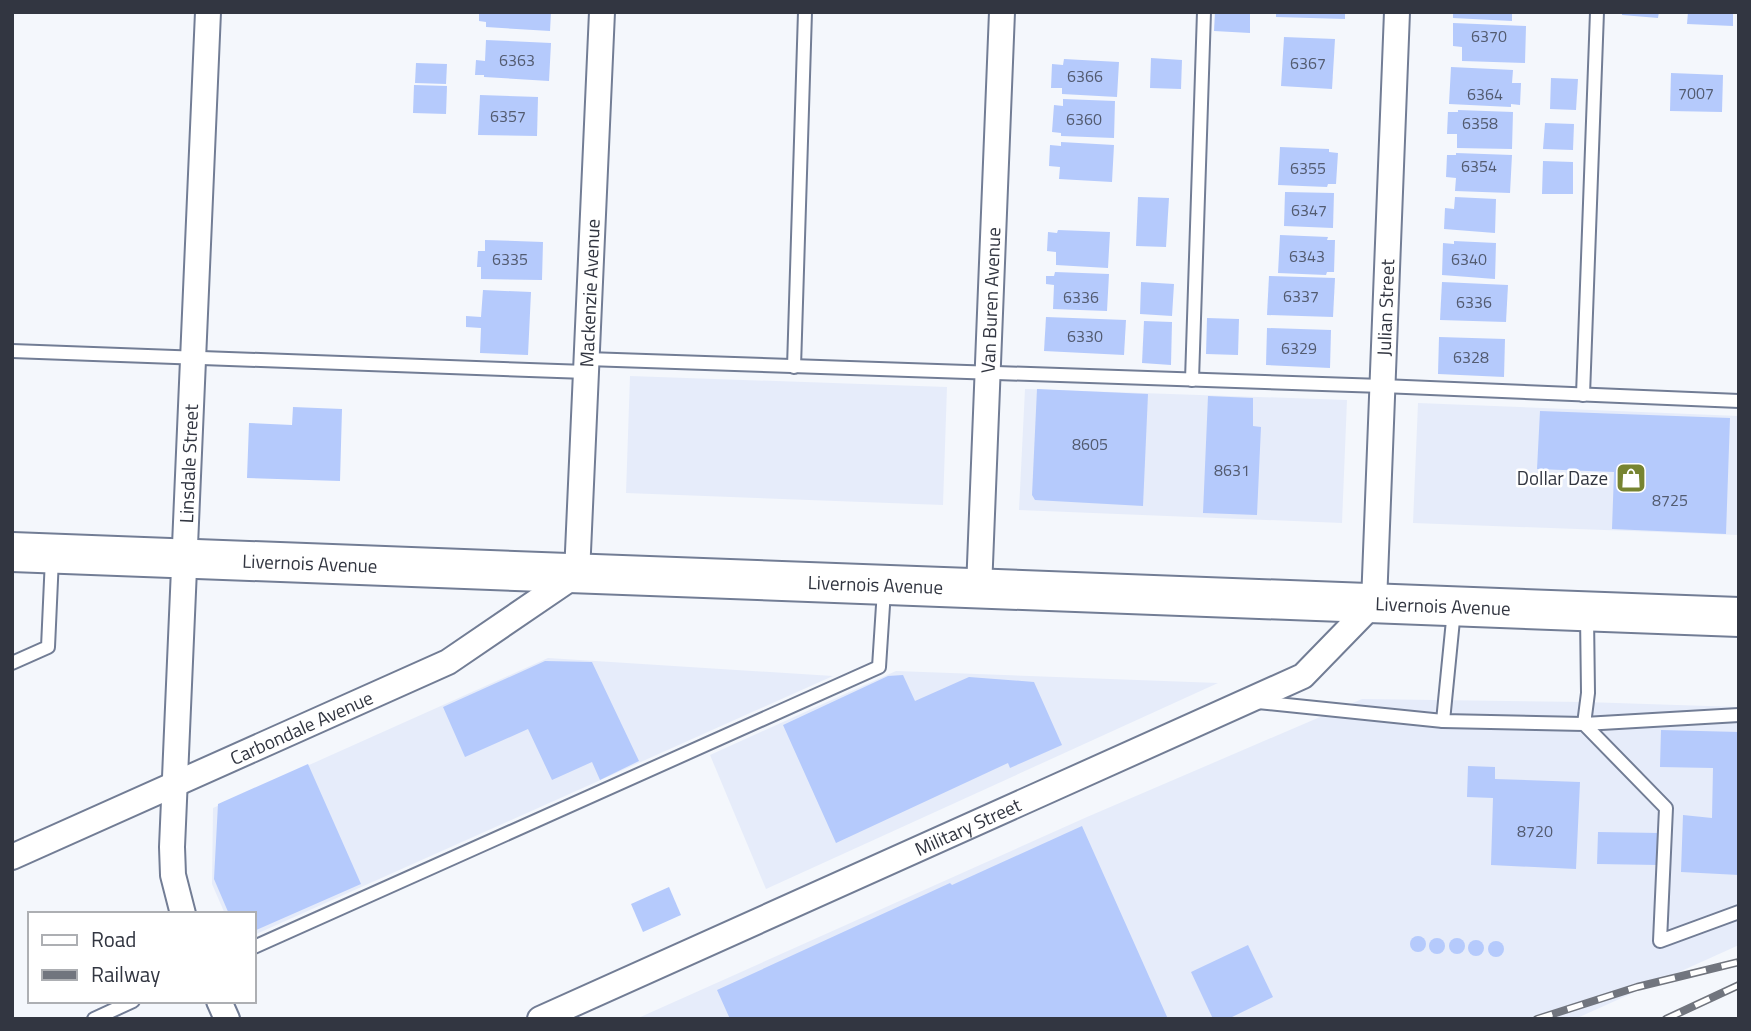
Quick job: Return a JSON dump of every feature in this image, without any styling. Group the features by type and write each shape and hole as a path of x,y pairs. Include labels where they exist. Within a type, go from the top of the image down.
{"main road":[{"name":"Livernois Avenue","path":"12,552 1739,617"}],"street":[{"name":"Linsdale Street","path":"182,912 173,875 208,12"},
{"name":"Mackenzie Avenue","path":"578,574 602,12"},
{"name":"Van Buren Avenue","path":"979,589 1002,12"},
{"name":"Julian Street","path":"1374,603 1397,12"},
{"name":"Carbondale Avenue","path":"12,857 448,662 578,574"},
{"name":"Military Street","path":"540,1019 1303,676 1374,603"},
{"path":"220,1003 227,1019"}],"lane":[{"path":"794,367 805,12"},
{"path":"1192,380 1204,12"},
{"path":"1583,395 1597,12"},
{"path":"12,351 586,366 794,367 1382,386 1739,401"},
{"path":"12,663 48,647 52,554"},
{"path":"256,946 879,667 885,585"},
{"path":"1443,722 1454,607"},
{"path":"1584,724 1588,693 1587,612"},
{"path":"1248,701 1443,722 1584,724 1739,715"},
{"path":"1584,724 1666,808 1660,941 1739,912"},
{"path":"94,1019 129,1003"}],"shaded area":[{"path":"630,376 947,387 943,505 626,493"},
{"path":"1025,389 1347,400 1342,523 1019,510"},
{"path":"1418,403 1739,416 1738,535 1413,523"},
{"path":"548,658 833,676 256,934 256,912 224,912 212,884 213,808"},
{"path":"896,671 1218,683 766,889 710,755"},
{"path":"1362,699 1739,707 1739,945 1575,1019 636,1019 1087,817"}],"building":[{"path":"479,12 551,12 550,31 486,27 486,22 479,21"},
{"path":"1215,12 1250,12 1250,33 1214,31"},
{"path":"1276,12 1345,12 1345,19 1276,17"},
{"path":"1453,12 1512,12 1512,21 1453,18"},
{"path":"1622,12 1659,12 1658,18 1622,15"},
{"path":"1688,12 1733,12 1733,26 1687,24"},
{"path":"1453,23 1526,26 1525,63 1462,61 1462,47 1453,46"},
{"path":"1284,37 1335,39 1332,89 1281,86"},
{"path":"486,40 551,43 549,81 475,75 476,60 485,61"},
{"path":"1151,58 1182,60 1181,89 1150,88"},
{"path":"1064,59 1119,62 1117,97 1062,94 1062,88 1051,88 1052,64 1063,65"},
{"path":"416,63 447,64 446,84 415,83"},
{"path":"1451,67 1513,70 1512,83 1521,83 1520,105 1511,104 1511,107 1449,104"},
{"path":"1671,73 1723,75 1722,112 1670,111"},
{"path":"1551,78 1578,79 1576,110 1550,109"},
{"path":"414,85 447,86 446,114 413,113"},
{"path":"480,95 538,97 537,136 478,135"},
{"path":"1063,99 1115,101 1114,138 1061,136 1061,133 1052,132 1054,105 1063,106"},
{"path":"1448,112 1513,112 1512,149 1457,148 1457,134 1447,134"},
{"path":"1545,123 1574,124 1573,150 1543,149"},
{"path":"1061,142 1114,145 1112,182 1059,179 1060,167 1049,166 1050,145 1061,146"},
{"path":"1280,147 1329,149 1329,152 1338,153 1336,184 1328,184 1327,187 1278,185"},
{"path":"1447,155 1512,155 1510,193 1455,191 1456,178 1446,177"},
{"path":"1543,161 1573,162 1573,194 1542,194"},
{"path":"1285,192 1334,193 1333,228 1284,226"},
{"path":"1138,197 1169,198 1166,247 1136,246"},
{"path":"1455,197 1496,199 1495,233 1444,229 1445,208 1454,209"},
{"path":"1058,230 1110,232 1108,268 1056,265 1056,252 1047,251 1048,232 1057,233"},
{"path":"1280,235 1328,237 1327,240 1335,240 1334,272 1327,272 1326,275 1278,273"},
{"path":"485,240 543,242 542,280 481,279 481,267 477,267 478,251 485,251"},
{"path":"1454,241 1496,243 1495,279 1442,275 1443,243 1454,244"},
{"path":"1055,272 1109,274 1107,311 1053,309 1054,285 1046,284 1046,276 1054,276"},
{"path":"1269,276 1335,278 1333,317 1267,315"},
{"path":"1141,282 1174,284 1172,316 1140,314"},
{"path":"1442,282 1508,285 1506,322 1440,320"},
{"path":"483,290 531,292 528,355 480,353 481,328 466,327 466,316 481,317"},
{"path":"1046,317 1126,320 1124,355 1044,351"},
{"path":"1207,318 1239,319 1238,355 1206,354"},
{"path":"1144,321 1172,322 1171,365 1142,363"},
{"path":"1267,328 1331,330 1330,368 1266,365"},
{"path":"1439,337 1505,339 1504,377 1438,374"},
{"path":"1037,389 1148,394 1143,506 1035,500 1032,495"},
{"path":"1208,396 1253,398 1253,426 1261,427 1257,515 1203,513"},
{"path":"293,407 342,409 340,481 247,478 249,423 292,425"},
{"path":"1540,411 1730,418 1726,534 1612,529 1614,472 1537,469"},
{"path":"545,661 592,662 639,761 600,780 592,762 552,780 528,729 465,757 443,707"},
{"path":"903,675 915,701 969,677 1034,682 1062,745 1010,768 1008,763 836,843 783,725 888,676"},
{"path":"1661,730 1739,732 1739,875 1681,872 1683,815 1712,818 1713,768 1660,767"},
{"path":"308,764 361,884 256,930 256,912 228,912 214,879 218,804"},
{"path":"1468,766 1495,767 1495,779 1580,782 1576,869 1491,865 1493,798 1467,797"},
{"path":"1082,826 1168,1019 730,1019 717,990 950,883 952,885"},
{"path":"1598,832 1660,833 1659,865 1597,864"},
{"path":"669,887 681,915 643,932 631,904"},
{"path":"1418,936 1424,938 1424,950 1418,952 1412,950 1410,944 1412,938"},
{"path":"1437,938 1443,940 1443,952 1437,954 1431,952 1429,946 1431,940"},
{"path":"1457,938 1463,940 1463,952 1457,954 1451,952 1449,946 1451,940"},
{"path":"1476,940 1482,942 1482,954 1476,956 1470,954 1468,948 1470,942"},
{"path":"1496,941 1502,943 1502,955 1496,957 1490,955 1488,949 1490,943"},
{"path":"1248,945 1273,997 1228,1019 1213,1019 1191,972"}],"railway":[{"path":"1537,1019 1637,987 1739,962"},
{"path":"1666,1019 1739,985"}],"place":[{"name":"Dollar Daze","path":"1631,478"}]}
